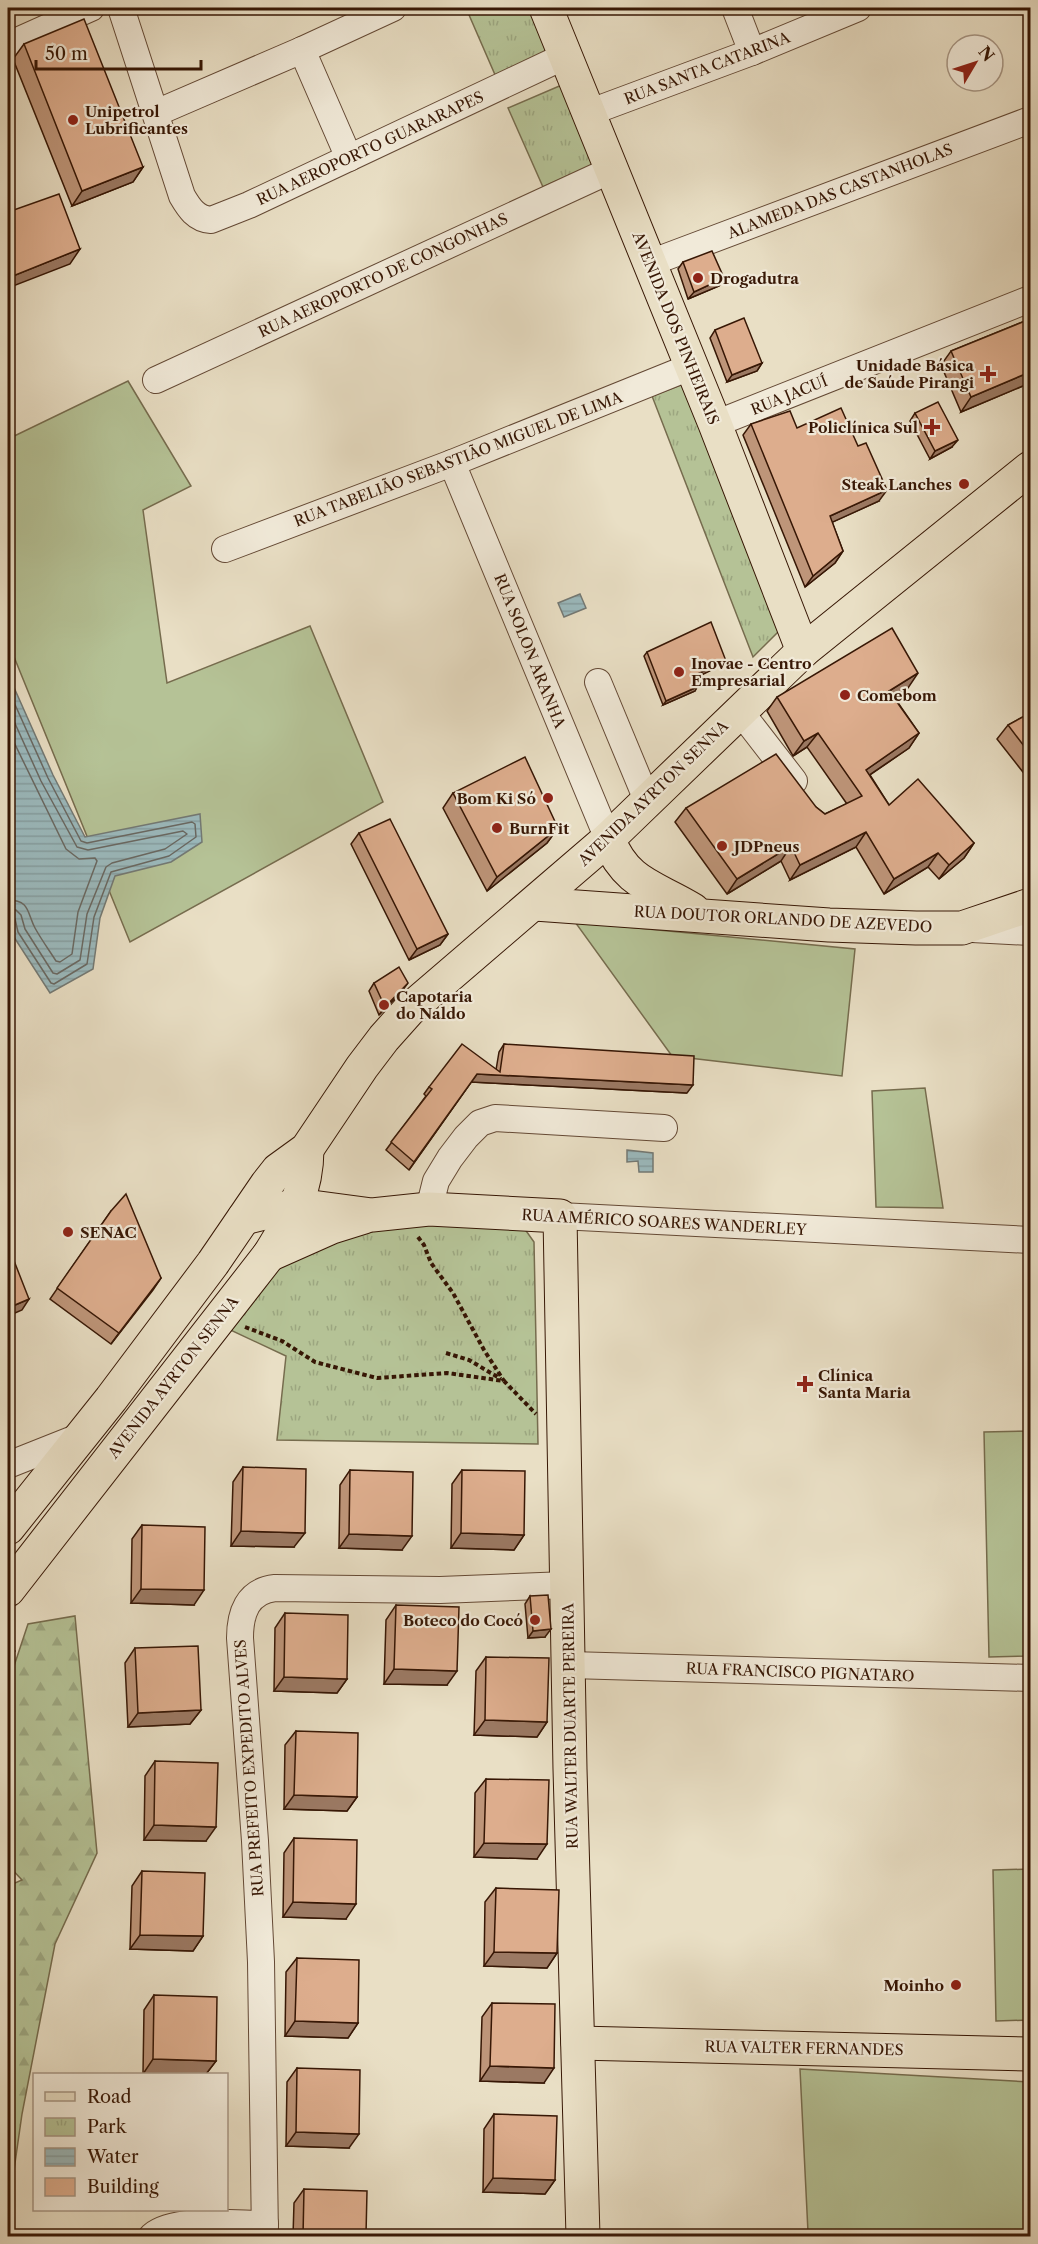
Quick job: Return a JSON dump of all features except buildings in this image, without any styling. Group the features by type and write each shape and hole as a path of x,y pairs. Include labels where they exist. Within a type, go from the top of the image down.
{"main road":[{"name":"AVENIDA DOS PINHEIRAIS","path":"546,8 715,424 803,651"},
{"name":"AVENIDA AYRTON SENNA","path":"8,1528 43,1486 213,1263 267,1184 278,1170 299,1154 384,1038 403,1017 439,983 535,904 608,839 739,710 803,651 1028,475"},
{"path":"608,839 618,860 627,872 638,881 700,915"},
{"name":"RUA DOUTOR ORLANDO DE AZEVEDO","path":"535,904 829,925 962,928"},
{"path":"962,928 1030,904"},
{"name":"AVENIDA AYRTON SENNA","path":"8,1590 269,1255 297,1205 307,1170 299,1154"},
{"name":"RUA AMÉRICO SOARES WANDERLEY","path":"244,1218 297,1205 422,1220 560,1216"},
{"path":"269,1255 332,1227 372,1215"},
{"name":"RUA WALTER DUARTE PEREIRA","path":"560,1216 570,1665 570,1769 583,2236"},
{"name":"RUA VALTER FERNANDES","path":"578,2043 1030,2054"}],"street":[{"path":"8,45 91,8"},
{"path":"121,8 156,113 393,8"},
{"path":"735,8 752,52"},
{"name":"RUA SANTA CATARINA","path":"588,113 752,52 858,8"},
{"path":"302,50 350,158"},
{"name":"RUA AEROPORTO GUARARAPES","path":"156,113 182,196 192,212 199,217 211,219 249,205 565,56"},
{"name":"ALAMEDA DAS CASTANHOLAS","path":"650,263 1030,120"},
{"name":"RUA AEROPORTO DE CONGONHAS","path":"156,380 611,170"},
{"name":"RUA JACUÍ","path":"715,424 1030,298"},
{"name":"RUA TABELIÃO SEBASTIÃO MIGUEL DE LIMA","path":"225,549 452,463 690,366"},
{"name":"RUA SOLON ARANHA","path":"452,463 608,839"},
{"path":"598,682 647,800"},
{"path":"739,710 810,803"},
{"name":"RUA DOUTOR ORLANDO DE AZEVEDO","path":"962,928 1030,932"},
{"path":"422,1220 436,1181 450,1158 480,1123 495,1118 664,1128"},
{"name":"RUA AMÉRICO SOARES WANDERLEY","path":"560,1216 1030,1240"},
{"path":"8,1465 81,1436"},
{"name":"RUA PREFEITO EXPEDITO ALVES","path":"152,2236 159,2230 177,2225 265,2230 261,1962 255,1841 240,1638 240,1626 250,1599 267,1589 275,1588 440,1590 567,1585"},
{"name":"RUA FRANCISCO PIGNATARO","path":"570,1665 1030,1678"}],"path":[{"path":"422,1220 424,1245 431,1263 453,1293 504,1381 538,1416"},
{"path":"237,1324 282,1341 315,1362 377,1378 447,1373 504,1381"},
{"path":"446,1353 469,1360 504,1381"}],"green space":[{"path":"466,8 535,8 554,52 496,77"},
{"path":"564,84 599,162 543,187 508,108"},
{"path":"128,381 191,486 143,510 167,683 310,626 383,802 130,942 8,642 8,439"},
{"path":"686,383 783,627 753,657 652,396"},
{"path":"575,922 855,949 842,1076 672,1056"},
{"path":"925,1088 943,1208 876,1207 872,1091"},
{"path":"424,1222 522,1225 534,1242 538,1444 277,1440 286,1356 224,1327 277,1262 330,1242 387,1227"},
{"path":"1030,1431 1030,1656 989,1657 984,1432"},
{"path":"75,1616 97,1853 55,1944 22,2114 8,2212 8,1886 22,1880 8,1865 8,1684 28,1624"},
{"path":"1030,1869 1030,2020 996,2021 993,1870"},
{"path":"800,2069 1030,2082 1030,2236 859,2236 808,2232"}],"water":[{"path":"580,594 586,608 564,617 558,603"},
{"path":"8,674 53,775 85,837 200,814 202,842 171,862 115,876 100,918 93,969 50,993 12,934 8,907"},
{"path":"627,1150 653,1153 653,1172 639,1172 638,1161 627,1162"}],"place":[{"name":"Unipetrol Lubrificantes","path":"73,120"},
{"name":"Drogadutra","path":"698,278"},
{"name":"Unidade Básica de Saúde Pirangi","path":"988,374"},
{"name":"Policlínica Sul","path":"932,427"},
{"name":"Steak Lanches","path":"964,484"},
{"name":"Inovae - Centro Empresarial","path":"679,672"},
{"name":"Comebom","path":"845,695"},
{"name":"Bom Ki Só","path":"548,798"},
{"name":"BurnFit","path":"497,828"},
{"name":"JDPneus","path":"722,846"},
{"name":"Capotaria do Naldo","path":"384,1005"},
{"name":"SENAC","path":"68,1232"},
{"name":"Clínica Santa Maria","path":"805,1384"},
{"name":"Boteco do Cocó","path":"535,1620"},
{"name":"Moinho","path":"956,1985"}]}
